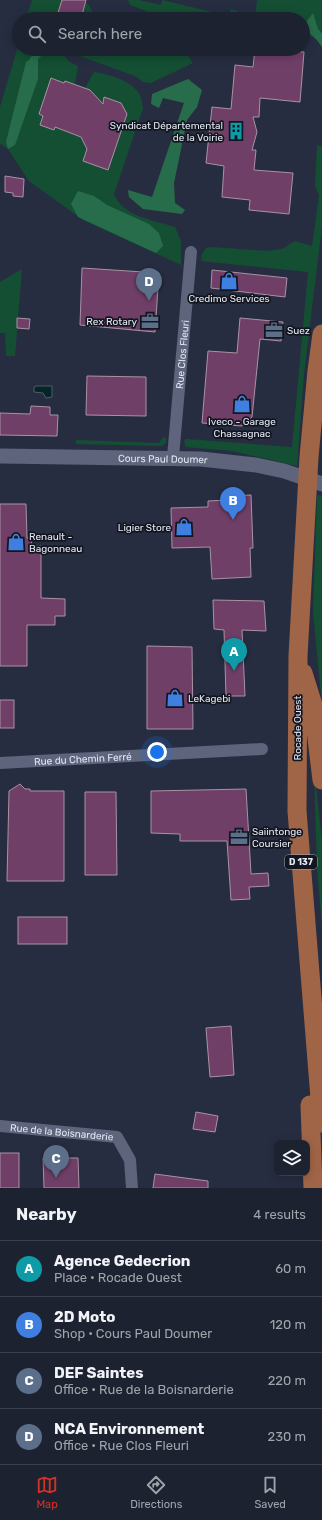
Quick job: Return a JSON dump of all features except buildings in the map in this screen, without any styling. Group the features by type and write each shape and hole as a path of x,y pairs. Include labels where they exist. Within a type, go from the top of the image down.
{"main road":[{"name":"Rocade Ouest","path":"322,334 316,371 309,457 298,656 297,811 322,1122"},
{"name":"D 137","path":"298,656 313,706 322,780"},
{"name":"D 137","path":"313,1188 310,1089 317,1067"}],"street":[{"name":"Rue Clos Fleuri","path":"173,457 191,252"},
{"name":"Cours Paul Doumer","path":"0,456 173,457 256,465 284,471 322,484"},
{"name":"Rue du Chemin Ferré","path":"0,763 262,749"},
{"name":"Rue de la Boisnarderie","path":"0,1126 117,1137 130,1160 132,1188"}],"green space":[{"path":"32,0 62,0 58,12 28,12"},
{"path":"128,0 139,0 161,5 162,0 212,12 148,12 130,5"},
{"path":"257,0 322,0 322,47 317,40 310,35 310,12 256,12"},
{"path":"86,3 93,12 83,12"},
{"path":"231,9 238,12 230,12"},
{"path":"313,13 318,29 322,34 322,47 310,34 310,17"},
{"path":"15,56 65,56 70,62 78,66 75,85 85,88 94,72 112,76 130,84 135,88 141,98 143,108 114,194 118,202 132,213 149,220 175,227 181,241 181,265 83,220 29,181 8,149 0,144 0,107"},
{"path":"32,56 41,56 38,59 38,79 15,145 8,149 6,142 26,62"},
{"path":"80,56 188,56 193,63 151,83 143,82 135,76"},
{"path":"188,79 202,90 197,107 187,120 174,183 175,203 185,210 182,214 143,209 129,197 128,190 152,197 184,103 163,98 159,108 151,104 152,94"},
{"path":"317,145 322,147 322,226 304,374 297,466 232,451 186,447 184,441 186,439 292,447 308,272 201,261 202,254 206,248 213,247 267,251 282,249 295,241 312,246 319,195 315,186"},
{"path":"78,191 94,196 107,205 149,224 159,233 163,246 156,253 78,217 71,204"},
{"path":"22,269 15,356 6,356 5,333 0,333 0,282"},
{"path":"163,437 166,438 166,443 162,446 76,444 76,440 159,443"},
{"path":"317,495 322,496 322,706 313,612"},
{"path":"314,769 322,841 322,927 317,868"}],"shaded area":[{"path":"52,386 52,397 46,398 43,393 34,392 34,387"}],"place":[{"name":"Syndicat Départemental de la Voirie","path":"236,131"},
{"name":"Credimo Services","path":"229,281"},
{"name":"NCA Environnement","path":"149,301"},
{"name":"Rex Rotary","path":"150,321"},
{"name":"Suez","path":"274,330"},
{"name":"Iveco - Garage Chassagnac","path":"242,404"},
{"name":"2D Moto","path":"233,520"},
{"name":"Ligier Store","path":"184,527"},
{"name":"Renault - Bagonneau","path":"16,542"},
{"name":"Agence Gedecrion","path":"234,671"},
{"name":"LeKagebi","path":"175,698"},
{"name":"Saiintonge Coursier","path":"239,837"},
{"name":"DEF Saintes","path":"56,1178"}]}
